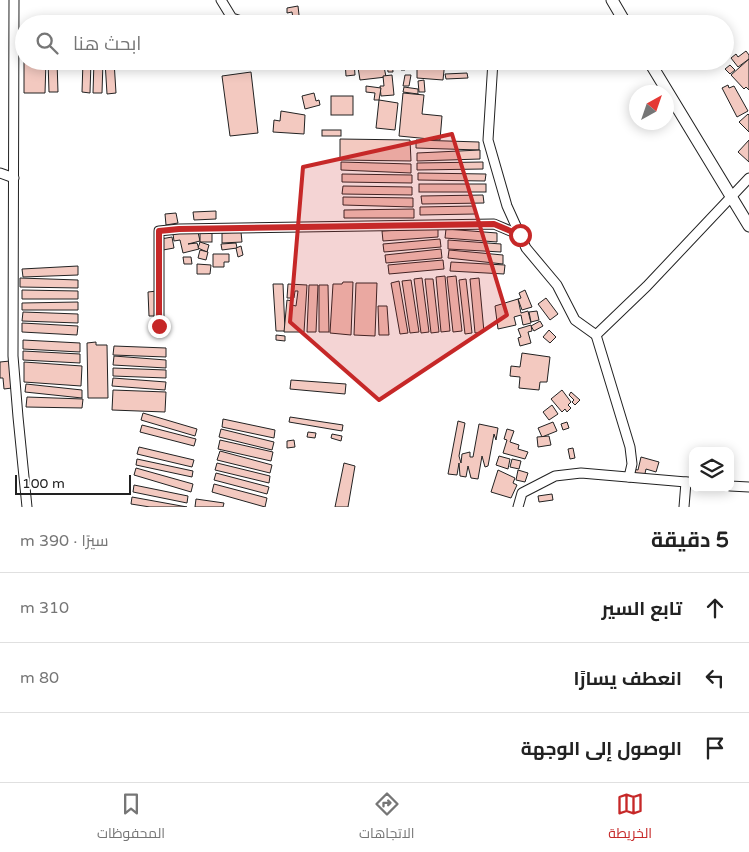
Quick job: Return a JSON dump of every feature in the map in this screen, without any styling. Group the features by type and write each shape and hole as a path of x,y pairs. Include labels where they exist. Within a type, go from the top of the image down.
{"main road":[{"path":"612,0 621,15"},
{"path":"654,70 749,226"}],"street":[{"path":"14,0 13,356 27,507"},
{"path":"222,0 230,15"},
{"path":"492,70 488,140 507,206 526,248 557,285 575,320 596,335 630,447 632,464 629,477"},
{"path":"0,173 14,178"},
{"path":"596,335 647,286 749,178"},
{"path":"159,326 159,231 179,229 494,224 520,235"},
{"path":"518,507 522,493 555,476 581,473 689,482 684,507"},
{"path":"734,486 749,487"}],"highlighted area":[{"path":"452,134 507,315 379,400 290,322 303,167"}],"building":[{"path":"298,6 299,15 292,15 292,12 287,13 287,8"},
{"path":"746,51 749,59 738,67 734,62 734,56 736,54 738,57"},
{"path":"749,59 749,90 746,87 744,89 731,75"},
{"path":"24,70 46,70 45,93 24,93"},
{"path":"48,70 57,70 58,92 49,92"},
{"path":"83,70 91,70 90,93 82,92"},
{"path":"94,70 103,70 102,93 93,93"},
{"path":"106,70 115,70 116,93 107,94"},
{"path":"346,70 355,70 355,75 346,76"},
{"path":"358,70 385,70 386,77 360,80"},
{"path":"417,70 444,70 443,80 417,78"},
{"path":"726,70 735,70 730,74"},
{"path":"251,72 258,133 230,136 222,76"},
{"path":"467,73 468,78 446,79 445,74"},
{"path":"392,75 394,95 381,96 380,86 384,86 383,76"},
{"path":"405,75 411,75 409,86 403,86"},
{"path":"424,80 425,92 419,92 418,81"},
{"path":"728,85 729,88 734,86 748,111 737,117 722,88"},
{"path":"366,86 381,88 379,100 374,100 375,93 366,92"},
{"path":"404,87 418,89 418,94 403,92"},
{"path":"314,93 316,101 319,100 320,105 305,109 302,96"},
{"path":"403,93 424,95 422,114 442,116 440,140 399,136"},
{"path":"331,96 353,96 353,115 331,115"},
{"path":"379,100 398,103 395,130 376,128"},
{"path":"281,111 305,115 304,134 273,132 274,120 280,121"},
{"path":"749,115 749,132 739,122"},
{"path":"322,130 341,130 341,136 322,136"},
{"path":"340,139 410,140 411,161 340,160"},
{"path":"416,140 479,142 479,150 416,148"},
{"path":"749,140 749,162 738,152"},
{"path":"480,150 480,159 417,161 417,153"},
{"path":"341,162 411,164 411,173 341,170"},
{"path":"483,162 483,169 417,170 417,163"},
{"path":"418,173 486,174 485,181 418,180"},
{"path":"342,174 412,175 412,183 342,182"},
{"path":"419,184 486,184 486,192 419,192"},
{"path":"343,186 412,187 412,195 342,194"},
{"path":"483,195 484,203 422,204 421,196"},
{"path":"343,197 413,198 413,207 343,205"},
{"path":"475,206 475,214 420,215 420,207"},
{"path":"414,209 414,218 344,218 344,210"},
{"path":"216,211 216,219 194,220 193,212"},
{"path":"176,213 178,223 166,225 165,214"},
{"path":"197,228 200,241 188,244 197,243 199,249 183,253 180,240 174,241 173,234"},
{"path":"438,228 438,237 383,241 382,231"},
{"path":"446,229 497,233 497,242 445,238"},
{"path":"200,231 212,231 212,242 200,242"},
{"path":"241,232 242,242 222,243 222,233"},
{"path":"172,237 174,248 163,250 161,239"},
{"path":"440,239 441,247 384,252 383,244"},
{"path":"448,240 501,244 501,252 448,249"},
{"path":"200,242 209,245 207,252 198,248"},
{"path":"236,243 237,248 222,250 221,244"},
{"path":"241,246 243,255 238,257 236,248"},
{"path":"441,249 442,258 386,263 385,255"},
{"path":"200,250 208,252 206,260 198,258"},
{"path":"449,250 503,255 503,264 448,258"},
{"path":"213,254 229,254 229,262 224,262 224,267 213,267"},
{"path":"183,257 191,257 192,264 184,264"},
{"path":"443,260 444,269 389,274 388,265"},
{"path":"451,262 505,265 504,274 450,271"},
{"path":"197,264 211,265 210,274 197,274"},
{"path":"78,266 78,275 23,277 22,269"},
{"path":"445,276 450,331 441,332 436,277"},
{"path":"456,276 462,331 453,332 447,277"},
{"path":"20,278 78,280 78,288 20,287"},
{"path":"422,278 429,332 421,333 414,279"},
{"path":"479,278 484,332 475,333 470,279"},
{"path":"425,279 433,279 439,332 431,333"},
{"path":"466,279 472,333 465,334 459,280"},
{"path":"411,280 419,332 410,333 402,281"},
{"path":"399,281 408,333 400,334 391,283"},
{"path":"343,282 353,282 351,335 330,333 333,284 342,284"},
{"path":"356,283 377,283 375,336 354,335"},
{"path":"273,284 283,284 285,331 276,331"},
{"path":"288,284 307,285 304,332 284,332 287,300 292,301 292,305 296,306 298,291 295,291 294,298 287,298"},
{"path":"309,285 318,285 316,332 307,332"},
{"path":"319,285 328,285 329,332 319,332"},
{"path":"22,290 78,291 78,299 22,299"},
{"path":"525,290 532,307 522,310 518,299 521,298 519,293"},
{"path":"157,291 158,316 149,316 148,292"},
{"path":"546,298 558,314 550,320 538,304"},
{"path":"518,299 521,313 528,311 531,323 523,325 521,315 514,317 516,325 498,329 495,306"},
{"path":"78,302 78,310 22,310 22,303"},
{"path":"378,306 387,306 389,335 379,335"},
{"path":"537,311 539,320 531,322 529,312"},
{"path":"23,312 78,314 78,323 22,321"},
{"path":"540,321 543,326 534,331 531,326"},
{"path":"22,323 78,326 77,335 22,332"},
{"path":"531,325 532,331 528,332 531,343 520,346 518,338 521,337 518,329"},
{"path":"549,330 556,337 550,343 543,337"},
{"path":"276,335 285,336 285,341 276,340"},
{"path":"23,340 80,343 80,352 23,349"},
{"path":"96,342 96,345 107,345 108,398 88,398 87,343"},
{"path":"114,346 166,348 166,357 113,355"},
{"path":"23,351 80,354 80,363 23,360"},
{"path":"522,353 550,357 547,382 540,382 539,390 519,388 520,377 510,376 511,366 520,367"},
{"path":"114,356 166,360 166,368 113,365"},
{"path":"10,361 12,388 4,389 3,378 0,378 0,362"},
{"path":"24,362 82,366 81,386 24,382"},
{"path":"113,368 166,370 166,378 113,376"},
{"path":"113,378 166,382 165,390 112,386"},
{"path":"291,380 346,384 345,394 290,389"},
{"path":"26,384 82,390 82,398 25,392"},
{"path":"113,390 166,392 165,412 112,410"},
{"path":"562,390 571,402 568,405 571,408 567,412 565,409 562,412 551,399"},
{"path":"571,392 580,400 575,405 572,402 574,400 569,395"},
{"path":"27,397 83,399 82,408 26,407"},
{"path":"552,405 558,414 549,420 543,412"},
{"path":"143,413 197,429 195,436 141,420"},
{"path":"290,417 343,425 342,431 289,422"},
{"path":"223,419 275,430 274,438 222,427"},
{"path":"458,421 465,423 459,456 461,463 462,454 470,452 470,457 473,457 479,424 498,428 496,440 494,434 488,466 485,467 482,456 478,479 471,478 468,466 466,477 460,476 459,463 457,475 448,474"},
{"path":"553,422 557,431 542,437 538,428"},
{"path":"567,422 569,428 563,430 561,424"},
{"path":"142,425 196,439 194,446 140,432"},
{"path":"221,429 274,442 272,450 219,437"},
{"path":"507,429 514,431 510,442 519,445 518,449 528,452 525,459 503,453 507,440 504,439"},
{"path":"308,432 316,433 315,438 307,437"},
{"path":"332,434 342,436 341,441 331,438"},
{"path":"549,436 551,445 538,447 537,437"},
{"path":"220,440 273,452 271,461 218,449"},
{"path":"294,440 295,447 287,448 287,441"},
{"path":"139,447 194,460 192,467 137,454"},
{"path":"573,448 575,458 570,459 568,449"},
{"path":"220,451 272,465 270,473 217,460"},
{"path":"499,456 510,459 508,469 496,465"},
{"path":"641,457 659,462 656,472 646,469 644,478 632,475 633,469 638,470"},
{"path":"137,459 193,471 192,477 136,465"},
{"path":"512,459 521,461 519,469 510,467"},
{"path":"217,463 270,476 269,483 215,470"},
{"path":"344,463 355,466 348,507 335,507"},
{"path":"136,468 193,484 191,492 134,475"},
{"path":"498,470 515,478 513,483 517,485 511,498 491,492"},
{"path":"518,470 528,473 525,482 516,480"},
{"path":"216,473 269,487 267,494 214,480"},
{"path":"214,484 267,498 265,507 212,492"},
{"path":"134,485 188,496 187,503 133,492"},
{"path":"552,494 553,500 539,502 538,496"},
{"path":"132,497 187,507 150,507 131,504"},
{"path":"196,499 224,503 223,507 195,507"}],"route":[{"path":"159,326 159,231 179,229 494,224 520,235"}]}
